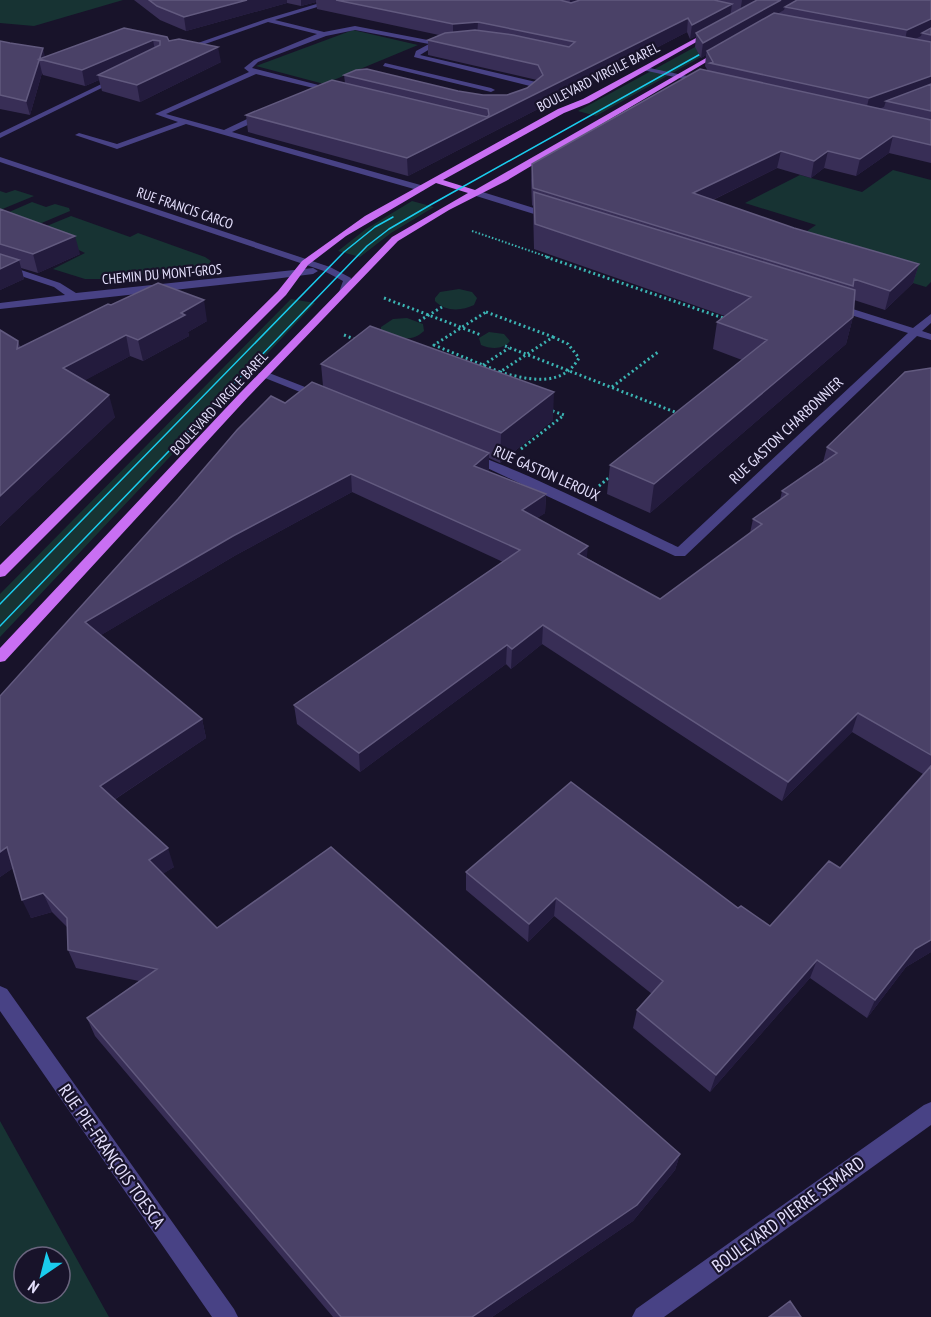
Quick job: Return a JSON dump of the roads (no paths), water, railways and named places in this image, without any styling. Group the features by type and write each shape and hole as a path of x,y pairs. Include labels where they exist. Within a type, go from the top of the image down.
{"main road":[{"name":"BOULEVARD VIRGILE BAREL","path":"0,573 282,293 305,263 343,234 434,180 722,27"},
{"name":"BOULEVARD VIRGILE BAREL","path":"0,657 264,374 395,239 735,44"},
{"path":"434,180 476,193"}],"street":[{"path":"174,53 268,20 338,0"},
{"path":"268,20 324,34"},
{"path":"345,94 255,72 247,68 256,61 324,34 355,28 434,44 443,43"},
{"path":"434,44 418,52 416,56 533,84 537,89 534,94 525,99"},
{"path":"385,65 491,90"},
{"path":"645,69 719,85"},
{"path":"0,136 131,72"},
{"path":"255,72 159,114 421,188"},
{"path":"437,84 446,79"},
{"path":"311,93 342,84"},
{"path":"224,133 278,108"},
{"path":"79,135 117,147 184,122"},
{"name":"RUE FRANCIS CARCO","path":"0,159 327,269 348,280 344,292"},
{"path":"476,193 556,218"},
{"path":"0,266 57,285 73,296"},
{"name":"CHEMIN DU MONT-GROS","path":"0,306 327,269"},
{"path":"828,304 931,337"},
{"name":"RUE GASTON CHARBONNIER","path":"680,553 931,317"},
{"path":"264,374 328,400"},
{"name":"RUE GASTON LEROUX","path":"455,451 578,504 680,553"},
{"name":"RUE PIE-FRANÇOIS TOESCA","path":"0,995 226,1317"},
{"name":"BOULEVARD PIERRE SEMARD","path":"644,1317 931,1112"}],"tram line":[{"path":"0,626 367,246 389,229 432,204 713,47"},
{"path":"0,604 344,252 375,227 393,217"}]}
